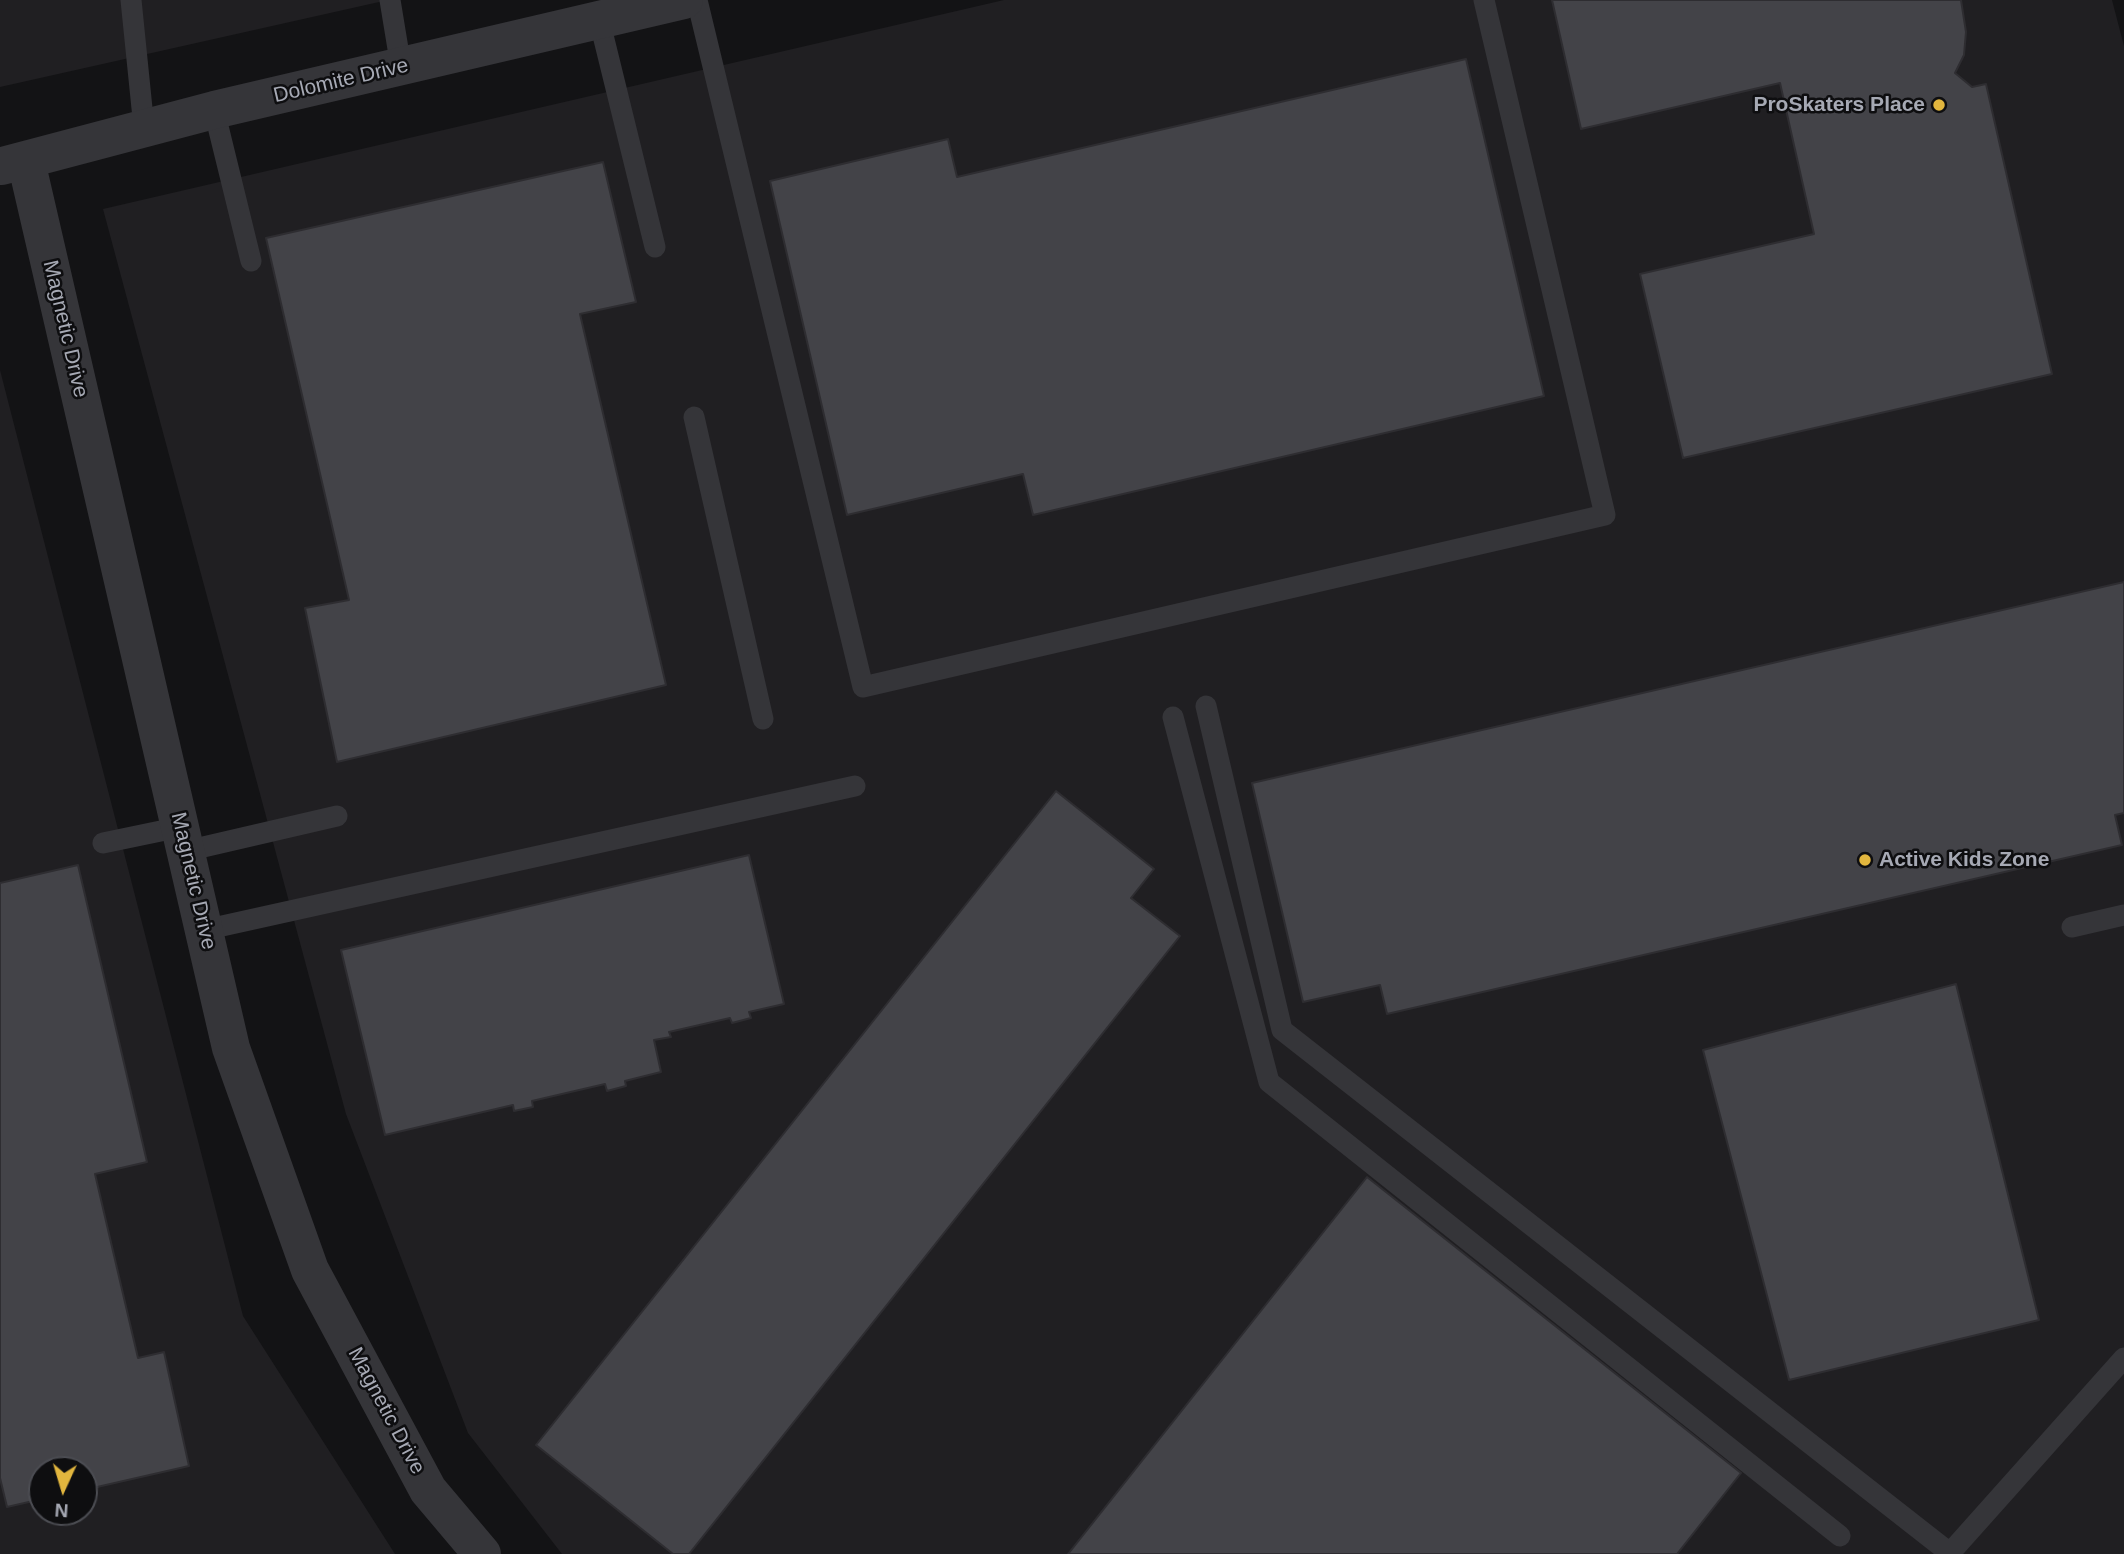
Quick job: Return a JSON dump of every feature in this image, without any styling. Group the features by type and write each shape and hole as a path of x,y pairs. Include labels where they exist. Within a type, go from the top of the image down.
{"street":[{"name":"Dolomite Drive","path":"13,163 214,110 684,0"},
{"name":"Magnetic Drive","path":"13,163 183,839 231,1048 310,1270 428,1490 482,1554"}],"lane":[{"path":"131,0 144,128"},
{"path":"390,0 401,67"},
{"path":"697,0 863,687 1605,515 1485,0"},
{"path":"599,19 654,247"},
{"path":"214,110 251,261"},
{"path":"694,417 763,719"},
{"path":"1206,706 1282,1030 1951,1554 2124,1358"},
{"path":"1173,717 1269,1082 1840,1536"},
{"path":"204,929 855,786"},
{"path":"103,843 183,839 337,816"},
{"path":"2072,927 2124,915"}],"shaded area":[{"path":"0,0 388,0 0,87"},
{"path":"1004,0 2112,0 2124,46 2124,1554 562,1554 468,1433 346,1114 103,209"},
{"path":"0,370 243,1316 395,1554 0,1554"}],"building":[{"path":"1552,0 1961,0 1966,32 1964,55 1955,73 1972,87 1986,84 2052,374 1683,458 1640,274 1814,234 1780,83 1581,129"},
{"path":"1466,59 1544,396 1033,515 1023,474 847,515 770,181 948,139 957,177"},
{"path":"603,162 636,302 580,314 666,685 337,762 305,608 349,600 266,238"},
{"path":"2124,582 2124,813 2115,815 2122,845 1387,1014 1380,985 1303,1002 1252,783"},
{"path":"1056,791 1154,869 1131,898 1180,936 689,1554 673,1554 536,1445"},
{"path":"749,855 784,1004 749,1012 751,1018 732,1023 730,1018 669,1032 671,1037 654,1040 661,1072 625,1081 626,1086 607,1091 605,1084 532,1101 533,1107 514,1111 513,1105 385,1135 341,950"},
{"path":"78,865 147,1162 95,1174 138,1358 164,1352 189,1466 98,1487 98,1456 28,1456 28,1502 7,1507 0,1478 0,883"},
{"path":"1956,984 2039,1320 1789,1380 1703,1050"},
{"path":"1367,1177 1741,1473 1677,1554 1068,1554"}],"place":[{"name":"ProSkaters Place","path":"1939,105"},
{"name":"Active Kids Zone","path":"1865,860"}]}
